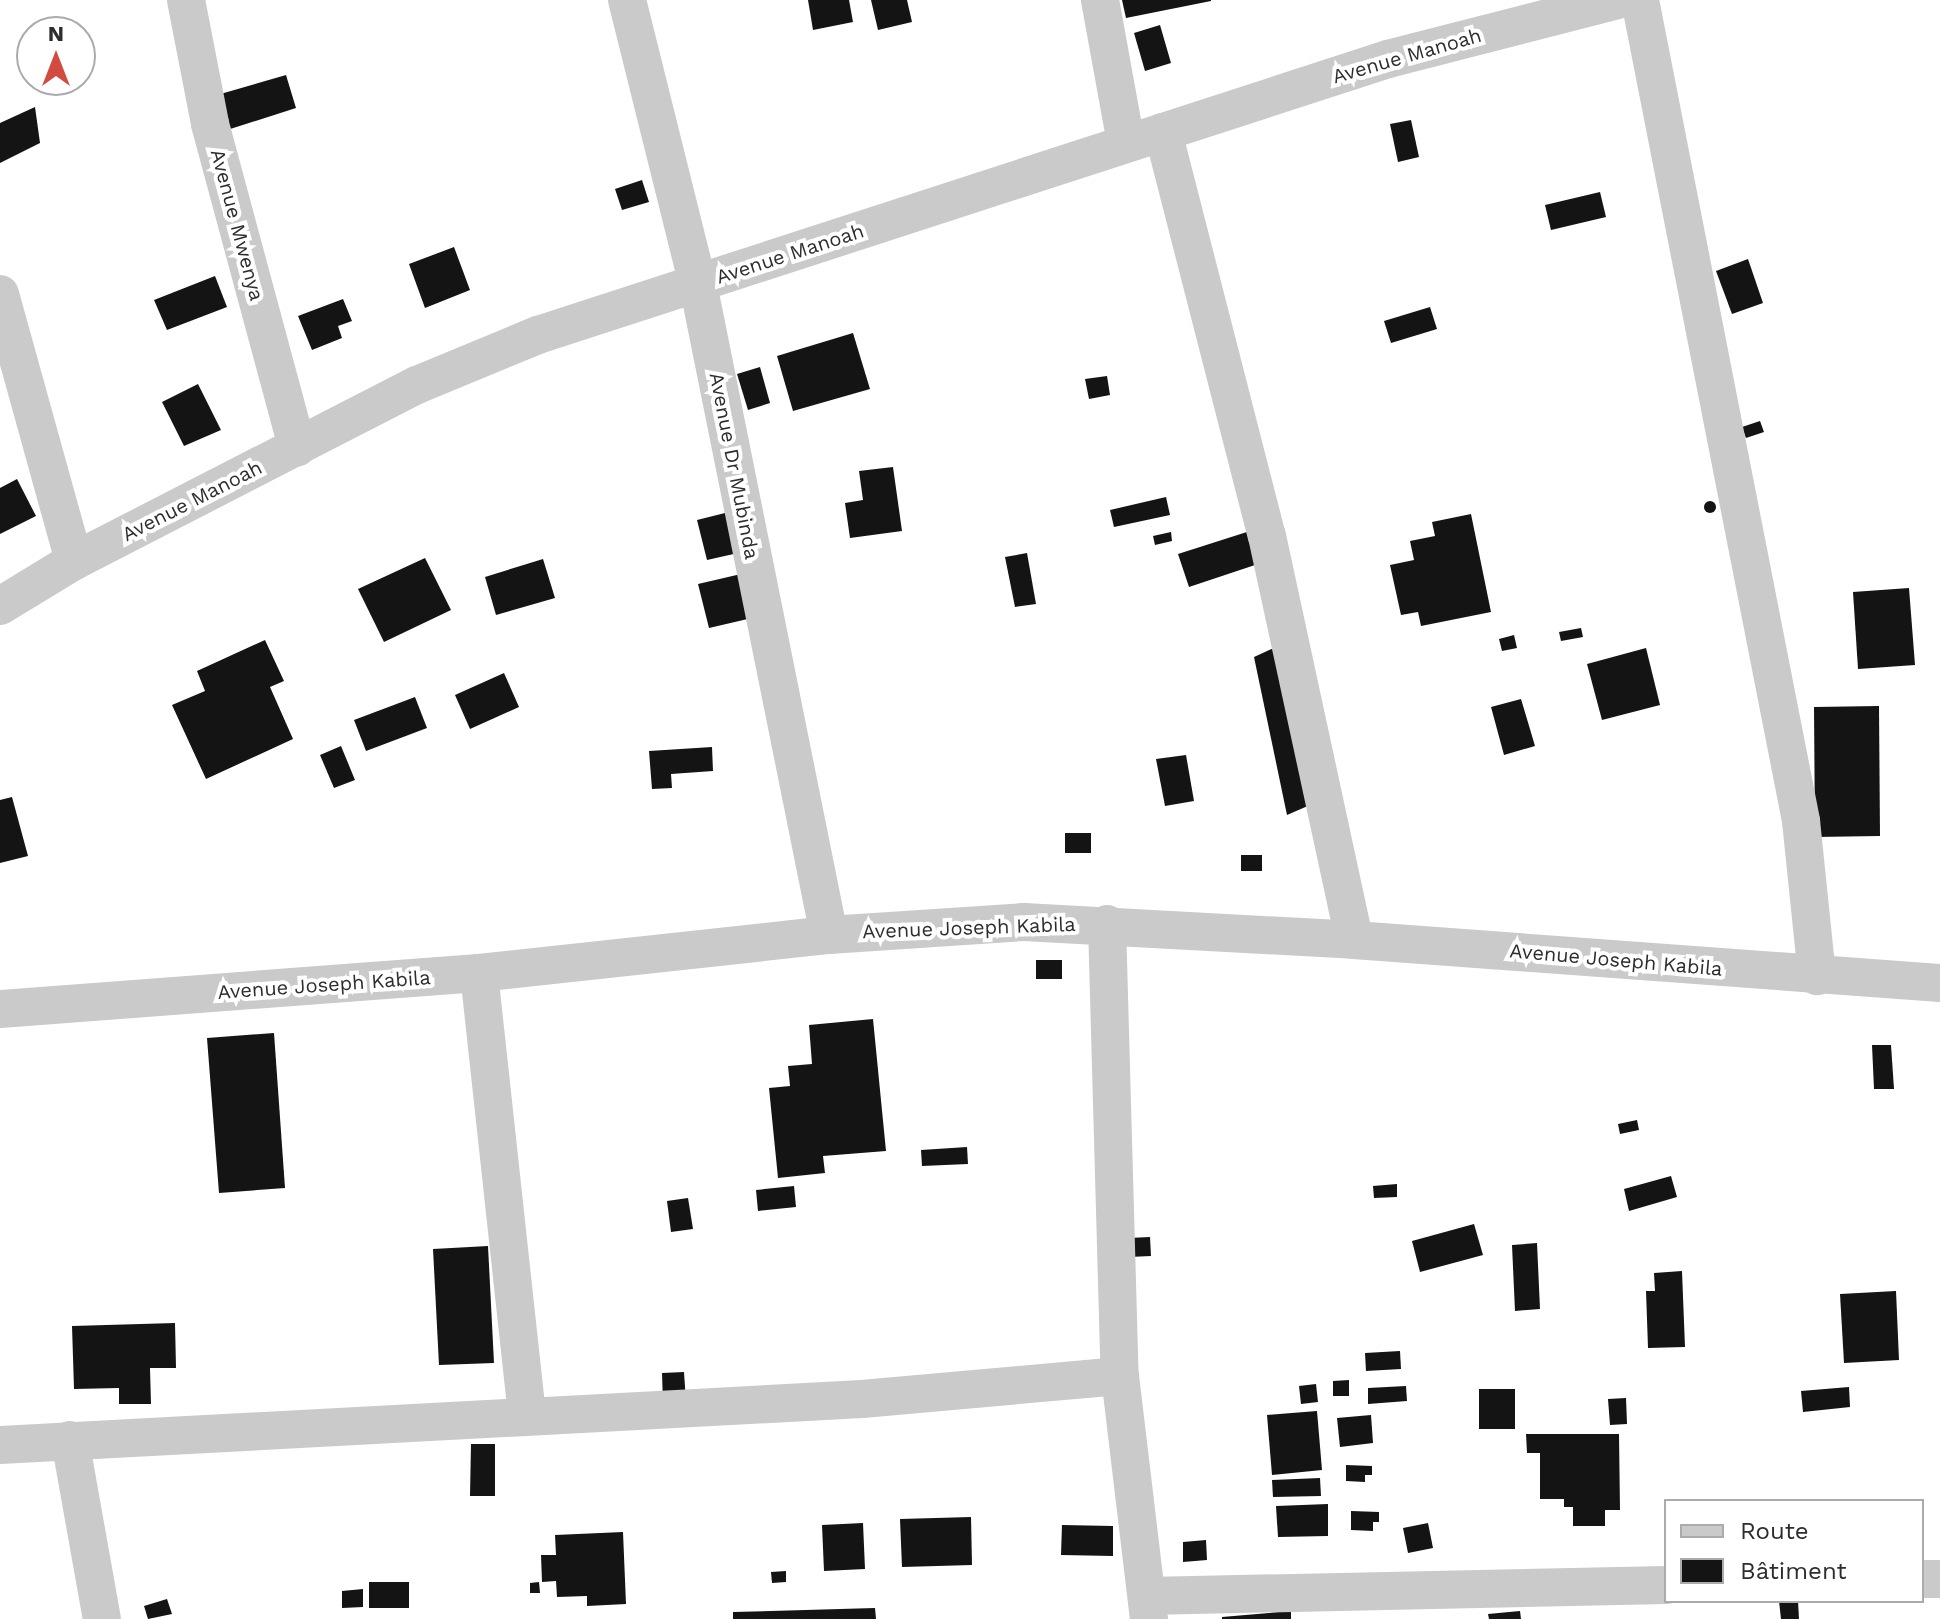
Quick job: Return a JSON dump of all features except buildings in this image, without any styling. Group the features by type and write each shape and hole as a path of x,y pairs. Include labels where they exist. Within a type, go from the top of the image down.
{"street":[{"name":"Avenue Mwenya","path":"186,0 210,124 297,447"},
{"name":"Avenue Dr Mubinda","path":"627,0 698,284 829,935"},
{"path":"1100,0 1126,143"},
{"name":"Avenue Manoah","path":"0,606 74,561 417,385 538,335 1388,59 1618,0"},
{"path":"1640,0 1801,821 1817,976"},
{"path":"1163,132 1267,536 1354,940"},
{"path":"0,294 74,561"},
{"name":"Avenue Joseph Kabila","path":"0,1009 479,973 829,935 1024,922 1107,924 1354,940 1940,983"},
{"path":"1107,924 1120,1376 1148,1608 1664,1585"},
{"path":"479,973 527,1416"},
{"path":"0,1445 862,1399 1120,1376"},
{"path":"70,1440 102,1619"}]}
